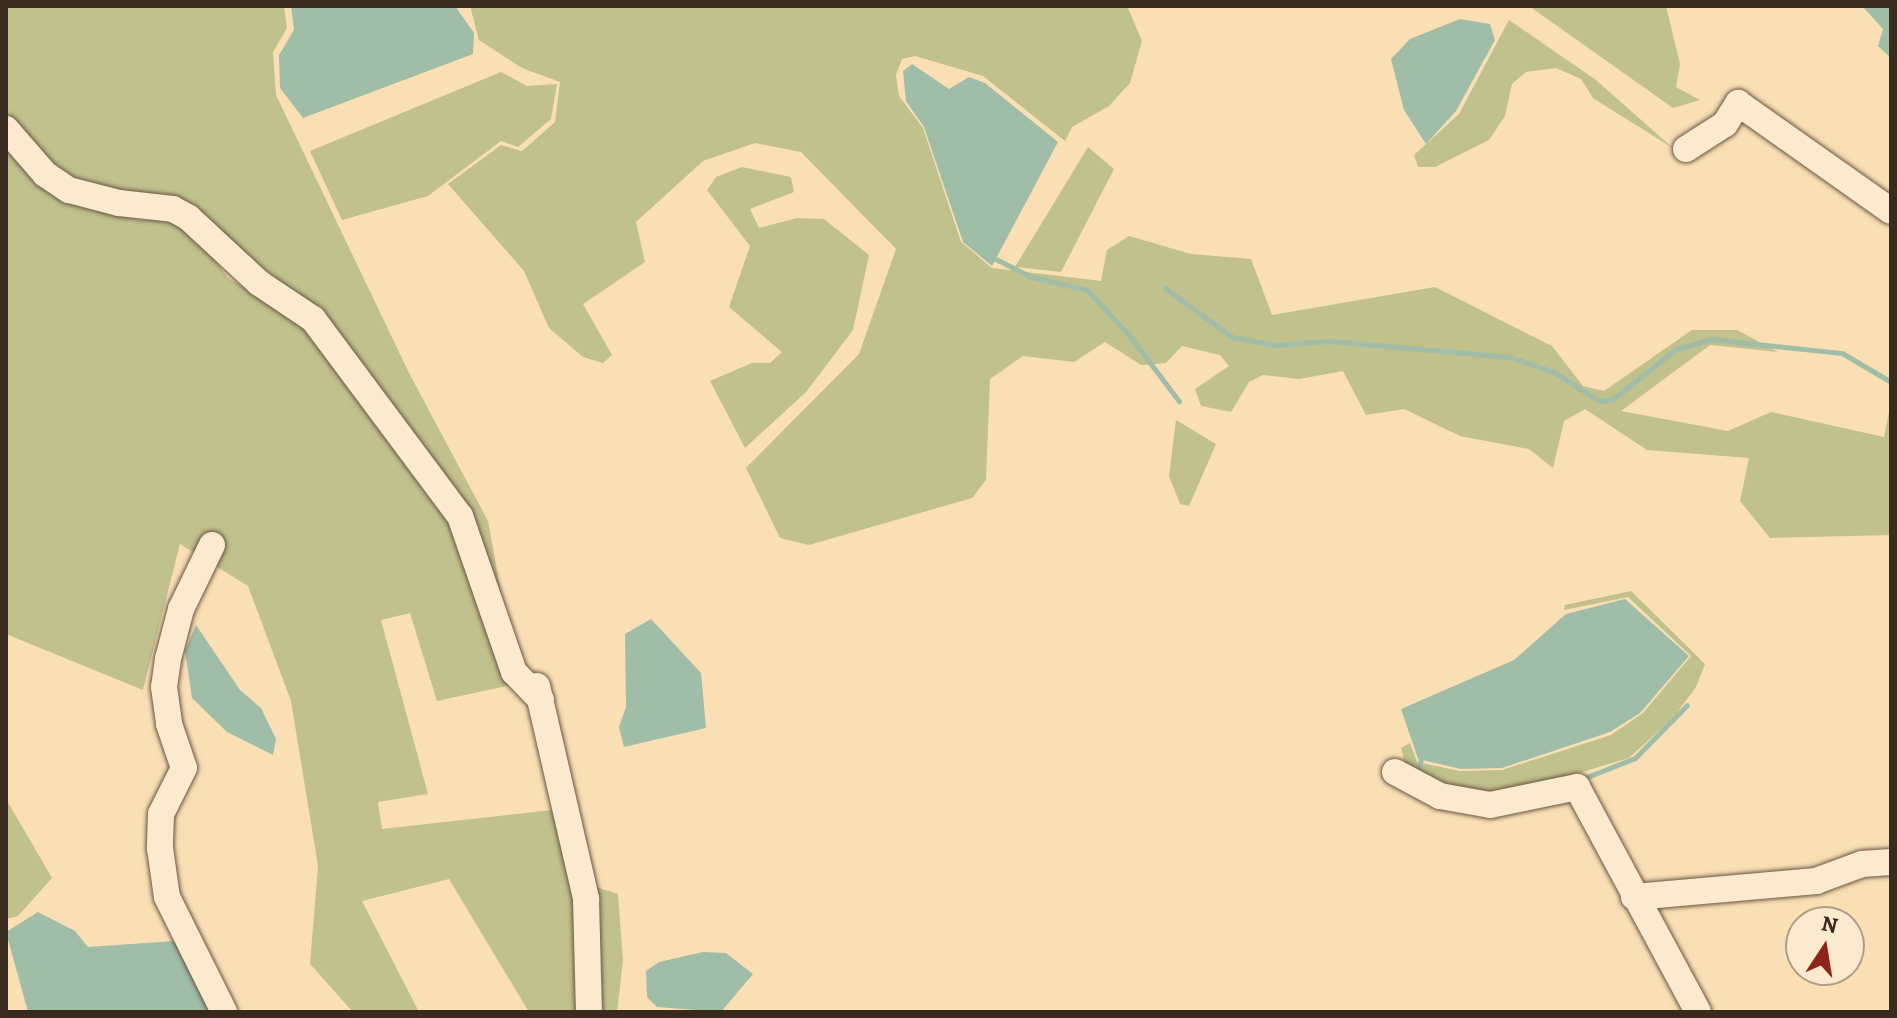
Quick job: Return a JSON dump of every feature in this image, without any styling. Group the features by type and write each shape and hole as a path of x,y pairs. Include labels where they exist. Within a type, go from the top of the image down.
{"street":[{"path":"1686,149 1725,124 1738,103 1891,211"},
{"path":"6,129 45,174 69,190 173,209 189,218 259,283 313,319 460,516 514,672 541,700"},
{"path":"212,545 181,609 168,659 164,687 169,724 184,768 161,814 160,848 167,897 224,1012"},
{"path":"532,670 586,899 589,1012"},
{"path":"1395,772 1440,796 1490,805 1577,787 1698,1012"},
{"path":"1634,897 1816,881 1862,864 1891,862"}],"green space":[{"path":"6,6 284,6 287,28 273,52 276,95 409,373 488,521 510,641 465,510 317,311 217,231 67,177 6,112"},
{"path":"470,6 1127,6 1142,41 1130,83 1109,106 1072,127 1065,141 983,76 915,56 902,59 896,75 899,96 923,128 961,242 992,268 1101,281 1107,250 1129,236 1191,254 1251,259 1272,315 1435,287 1552,346 1583,386 1604,391 1692,330 1737,330 1778,352 1710,345 1621,411 1728,431 1771,412 1884,437 1891,402 1891,535 1770,538 1740,501 1749,458 1647,450 1585,409 1564,421 1553,468 1529,449 1460,436 1404,409 1366,415 1343,371 1299,379 1263,375 1249,382 1231,412 1201,406 1195,389 1229,366 1220,355 1182,346 1166,363 1141,365 1105,342 1074,362 1023,356 990,379 986,480 972,498 809,545 780,538 746,468 859,354 896,249 801,152 755,143 703,161 636,222 645,262 583,304 612,355 603,363 583,357 549,328 524,271 448,184 501,145 522,151 555,122 560,82 522,68 479,40"},
{"path":"1529,6 1666,6 1680,64 1676,87 1700,100 1673,108"},
{"path":"1509,20 1596,80 1674,149 1593,98 1581,79 1556,68 1526,72 1512,84 1505,116 1489,140 1435,167 1418,167 1414,155 1459,114"},
{"path":"501,72 527,86 557,84 551,119 518,147 501,141 428,196 342,220 310,151"},
{"path":"6,141 63,195 140,220 171,218 192,230 228,278 307,324 454,520 511,685 437,701 410,613 381,620 428,794 378,802 382,829 552,810 571,879 618,894 623,960 617,1012 529,1012 449,879 362,901 419,1012 353,1012 310,964 318,866 291,701 248,586 180,544 143,690 6,634"},
{"path":"1088,147 1114,169 1061,272 1015,267"},
{"path":"742,167 791,177 794,192 750,209 759,228 797,218 824,219 869,255 853,330 806,392 745,448 710,381 752,363 770,363 782,352 729,307 750,246 707,190 716,177"},
{"path":"1176,420 1216,444 1189,506 1180,504 1169,476"},
{"path":"1631,591 1705,664 1696,687 1673,718 1629,758 1507,794 1445,788 1407,772 1401,748 1410,743 1417,762 1460,771 1502,770 1611,735 1643,713 1691,656 1628,597 1564,610 1565,605"},
{"path":"6,799 52,878 18,916 6,919"}],"shaded area":[{"path":"291,6 455,6 474,33 473,54 303,118 280,88 279,55 294,30"},
{"path":"1862,6 1891,6 1891,58 1878,46 1883,29"},
{"path":"1460,19 1490,24 1495,40 1456,111 1426,144 1404,110 1391,59 1410,39"},
{"path":"912,64 949,89 969,77 985,83 1058,142 992,266 963,242 924,127 906,101 903,71"},
{"path":"1625,599 1689,656 1640,713 1610,732 1502,768 1461,769 1418,759 1401,709 1514,660 1566,614"},
{"path":"651,619 701,673 706,728 624,747 619,727 626,707 625,634"},
{"path":"196,625 240,690 261,708 276,739 273,755 227,732 192,698 185,651"},
{"path":"38,912 75,931 88,947 175,941 212,1012 28,1012 6,932"},
{"path":"703,952 726,953 753,974 721,1012 657,1007 647,997 646,971 659,962"}],"waterway":[{"path":"990,256 1029,276 1087,290 1129,335 1179,401"},
{"path":"1165,288 1232,337 1274,345 1330,341 1510,357 1554,372 1599,401 1613,399 1676,349 1710,339 1842,353 1891,382"},
{"path":"1582,779 1635,758 1687,705"},
{"path":"1417,776 1422,755"}]}
